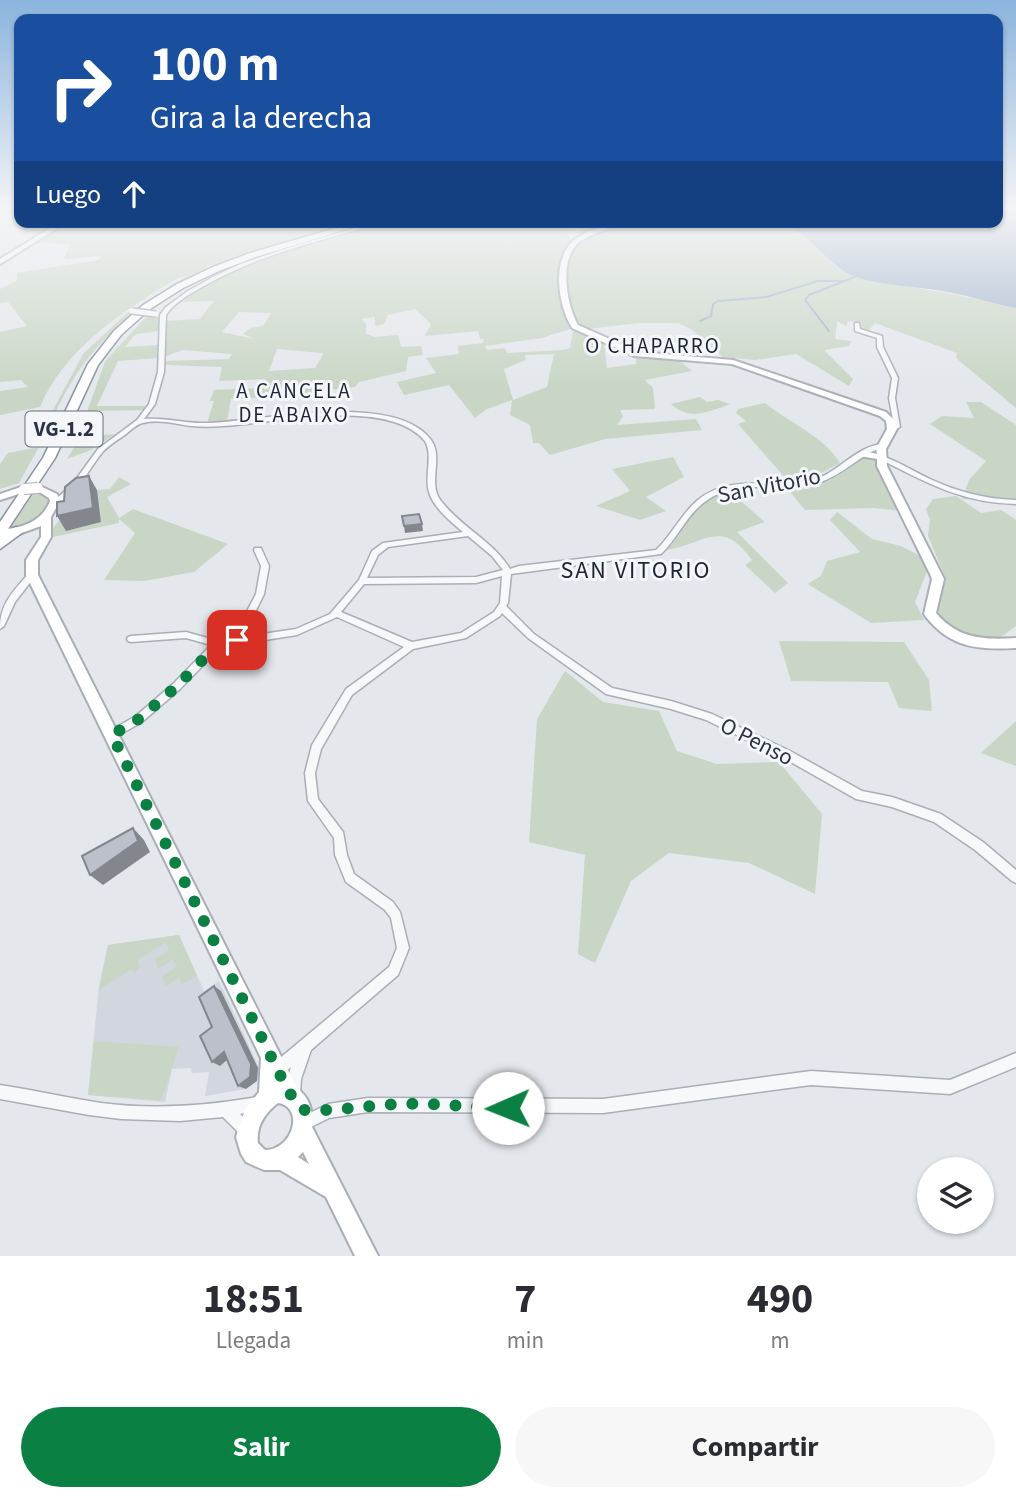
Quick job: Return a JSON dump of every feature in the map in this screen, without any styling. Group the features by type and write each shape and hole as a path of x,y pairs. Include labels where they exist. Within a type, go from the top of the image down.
{"highway":[{"name":"VG-1.2","path":"8,534 51,455 97,358 126,326 171,293 220,269"},
{"path":"48,494 46,479 69,436 93,372 126,326"},
{"path":"10,493 39,459 89,363 97,358"}],"street":[{"path":"10,493 48,494 78,480 100,450 139,421 152,404 161,372 160,315 177,300 240,269"},
{"path":"565,269 562,280 571,320 578,328 637,354 733,362 883,414 890,420 892,429"},
{"path":"129,310 160,315"},
{"path":"857,324 857,330 880,337 880,347 895,378 894,413 897,427 892,429 880,457 938,579 930,614 941,628 965,641 988,645 1016,643"},
{"path":"883,414 894,413"},
{"path":"139,421 157,419 203,425 295,417 380,414 417,430 427,439 431,447 432,494 467,534 500,556 507,571 502,607 496,614 463,636 411,646 349,692 321,735 310,773 313,801 339,836 341,855 350,878 389,906 396,916 403,948 394,971 309,1042 274,1062"},
{"name":"San Vitorio","path":"362,581 476,580 507,571 658,552 670,542 684,518 711,495 740,487 816,481 883,445"},
{"path":"863,454 880,457 967,497 1016,502"},
{"path":"48,494 46,537 31,564 32,575 274,1062 288,1107 294,1146 280,1158 272,1160 256,1156 251,1149 247,1131 226,1110"},
{"path":"8,534 46,517"},
{"path":"8,534 40,535 39,548"},
{"path":"131,639 186,635 218,644 297,632 336,613 362,581 367,564 386,545 467,534"},
{"path":"237,640 260,594 265,566 258,550"},
{"path":"0,626 11,601 32,575"},
{"name":"O Penso","path":"502,607 531,636 609,691 709,717 786,754 860,796 892,802 937,818 1016,877"},
{"path":"336,613 411,646"},
{"path":"112,735 139,719 177,686 218,644"},
{"path":"309,1042 300,1057 288,1107 367,1256"},
{"path":"0,1092 103,1111 164,1114 288,1107 328,1111 368,1105 422,1104 467,1108 603,1106 811,1077 950,1087 1016,1060"},
{"path":"247,1131 288,1107"},
{"path":"280,1158 334,1191"}],"shaded area":[{"path":"179,935 204,991 219,981 263,1076 246,1089 205,1096 209,1072 192,1073 191,1068 172,1069 165,1102 88,1095 99,986 108,945"}],"green space":[{"path":"45,269 215,269 140,309 133,310 187,276 179,278 139,302 99,332 64,367 50,386 40,407 0,415 0,391 28,387 21,380 0,382 0,332 27,326 8,302 0,303 0,289 17,281 17,273"},
{"path":"240,269 562,269 561,304 571,324 569,325 573,328 542,338 485,346 487,350 505,348 507,353 562,350 570,348 573,332 580,330 604,342 607,368 636,364 636,356 679,360 692,371 645,380 653,388 655,409 620,410 623,416 617,425 696,419 702,430 605,439 550,455 539,443 533,443 530,425 510,415 512,400 487,409 475,418 449,385 404,395 397,382 436,373 426,358 459,354 458,346 483,343 484,339 480,339 478,331 425,336 431,324 415,309 388,315 384,324 375,326 375,317 361,319 366,324 366,334 375,337 398,335 401,347 421,346 423,355 408,357 406,371 359,382 355,387 322,391 322,394 231,399 227,422 207,423 214,401 210,401 214,390 262,388 265,379 219,381 222,367 164,365 167,361 229,359 232,354 182,350 165,357 166,321 200,319 214,301 178,302","holes":["239,312 271,313 263,326 250,328 243,334 254,339 222,332","277,349 322,353 323,355 315,368 269,371","554,354 547,387 513,400 504,369 526,360 525,355"]},
{"path":"567,269 840,269 852,276 1016,306 1016,408 956,358 957,353 875,323 867,332 861,330 858,322 848,321 846,326 837,321 835,339 851,341 849,346 824,350 853,379 849,386 796,354 755,360 723,357 691,329 678,323 639,323 587,329 574,314 567,289"},
{"path":"128,312 134,313 106,338 84,363 50,424 30,427 32,418 51,414 83,354"},
{"path":"148,315 159,316 159,331 136,334 125,347 159,345 158,358 118,361 97,406 146,406 143,410 95,411 81,437 115,434 91,450 67,459 75,446 105,361"},
{"path":"700,397 707,402 718,400 730,404 692,414 671,404"},
{"path":"966,402 981,402 1016,425 1016,500 962,499 969,480 986,461 930,424 942,416 974,418"},
{"path":"765,403 825,445 840,463 812,478 787,480 738,424 746,421 736,413 738,409"},
{"path":"39,447 19,483 0,489 0,464 8,453"},
{"path":"865,456 878,459 903,511 873,508 805,510 787,488 821,483"},
{"path":"673,457 684,477 646,497 666,511 640,520 596,506 630,491 612,469"},
{"path":"119,477 131,484 107,497 119,518 133,509 228,544 194,572 144,581 104,580 135,533 119,519 119,523 53,537 53,528 62,517 101,522 97,490 110,489"},
{"path":"729,491 765,522 737,532 788,583 775,593 745,565 752,560 732,540 713,537 667,550 697,509"},
{"path":"35,492 47,496 49,506 31,522 9,529"},
{"path":"956,496 981,513 1001,510 1016,520 1016,626 997,638 963,634 948,624 938,611 946,579 928,536 930,520 926,509 933,499"},
{"path":"837,512 872,539 901,546 924,558 927,571 915,602 924,620 871,623 808,584 821,576 827,561 860,552 830,520"},
{"path":"779,641 904,642 929,680 932,711 899,708 888,682 791,681"},
{"path":"565,671 603,702 659,711 677,751 717,764 779,762 822,814 815,894 749,863 669,853 631,881 595,963 578,954 585,855 529,842 537,719"},
{"path":"1016,721 1016,766 981,753"},
{"path":"179,935 197,976 182,984 179,977 166,987 162,977 177,966 173,959 158,969 155,959 169,950 166,942 138,960 140,968 134,973 132,969 99,990 108,945"},
{"path":"94,1041 179,1047 161,1100 88,1095"}],"water":[{"path":"840,269 1016,269 1016,308 931,289 867,280"}],"building":[{"path":"89,476 93,508 57,516 57,502 64,501 65,487 76,478"},
{"path":"419,514 422,524 404,526 402,516"},
{"path":"133,828 138,841 90,875 82,856"},
{"path":"214,986 251,1064 250,1077 238,1086 224,1052 212,1062 200,1036 212,1027 199,997"}],"waterway":[{"path":"845,281 855,277"},
{"path":"700,321 711,316 713,304 718,301 766,297 818,281 845,281"},
{"path":"829,331 805,300 809,295 845,281"}],"district":[{"name":"O CHAPARRO","path":"653,346"},
{"name":"A CANCELA DE ABAIXO","path":"294,403"},
{"name":"SAN VITORIO","path":"636,570"}],"route":[{"path":"237,640 218,644 177,686 139,719 112,735 289,1093 303,1110 328,1111 368,1105 422,1104 508,1108"}]}
